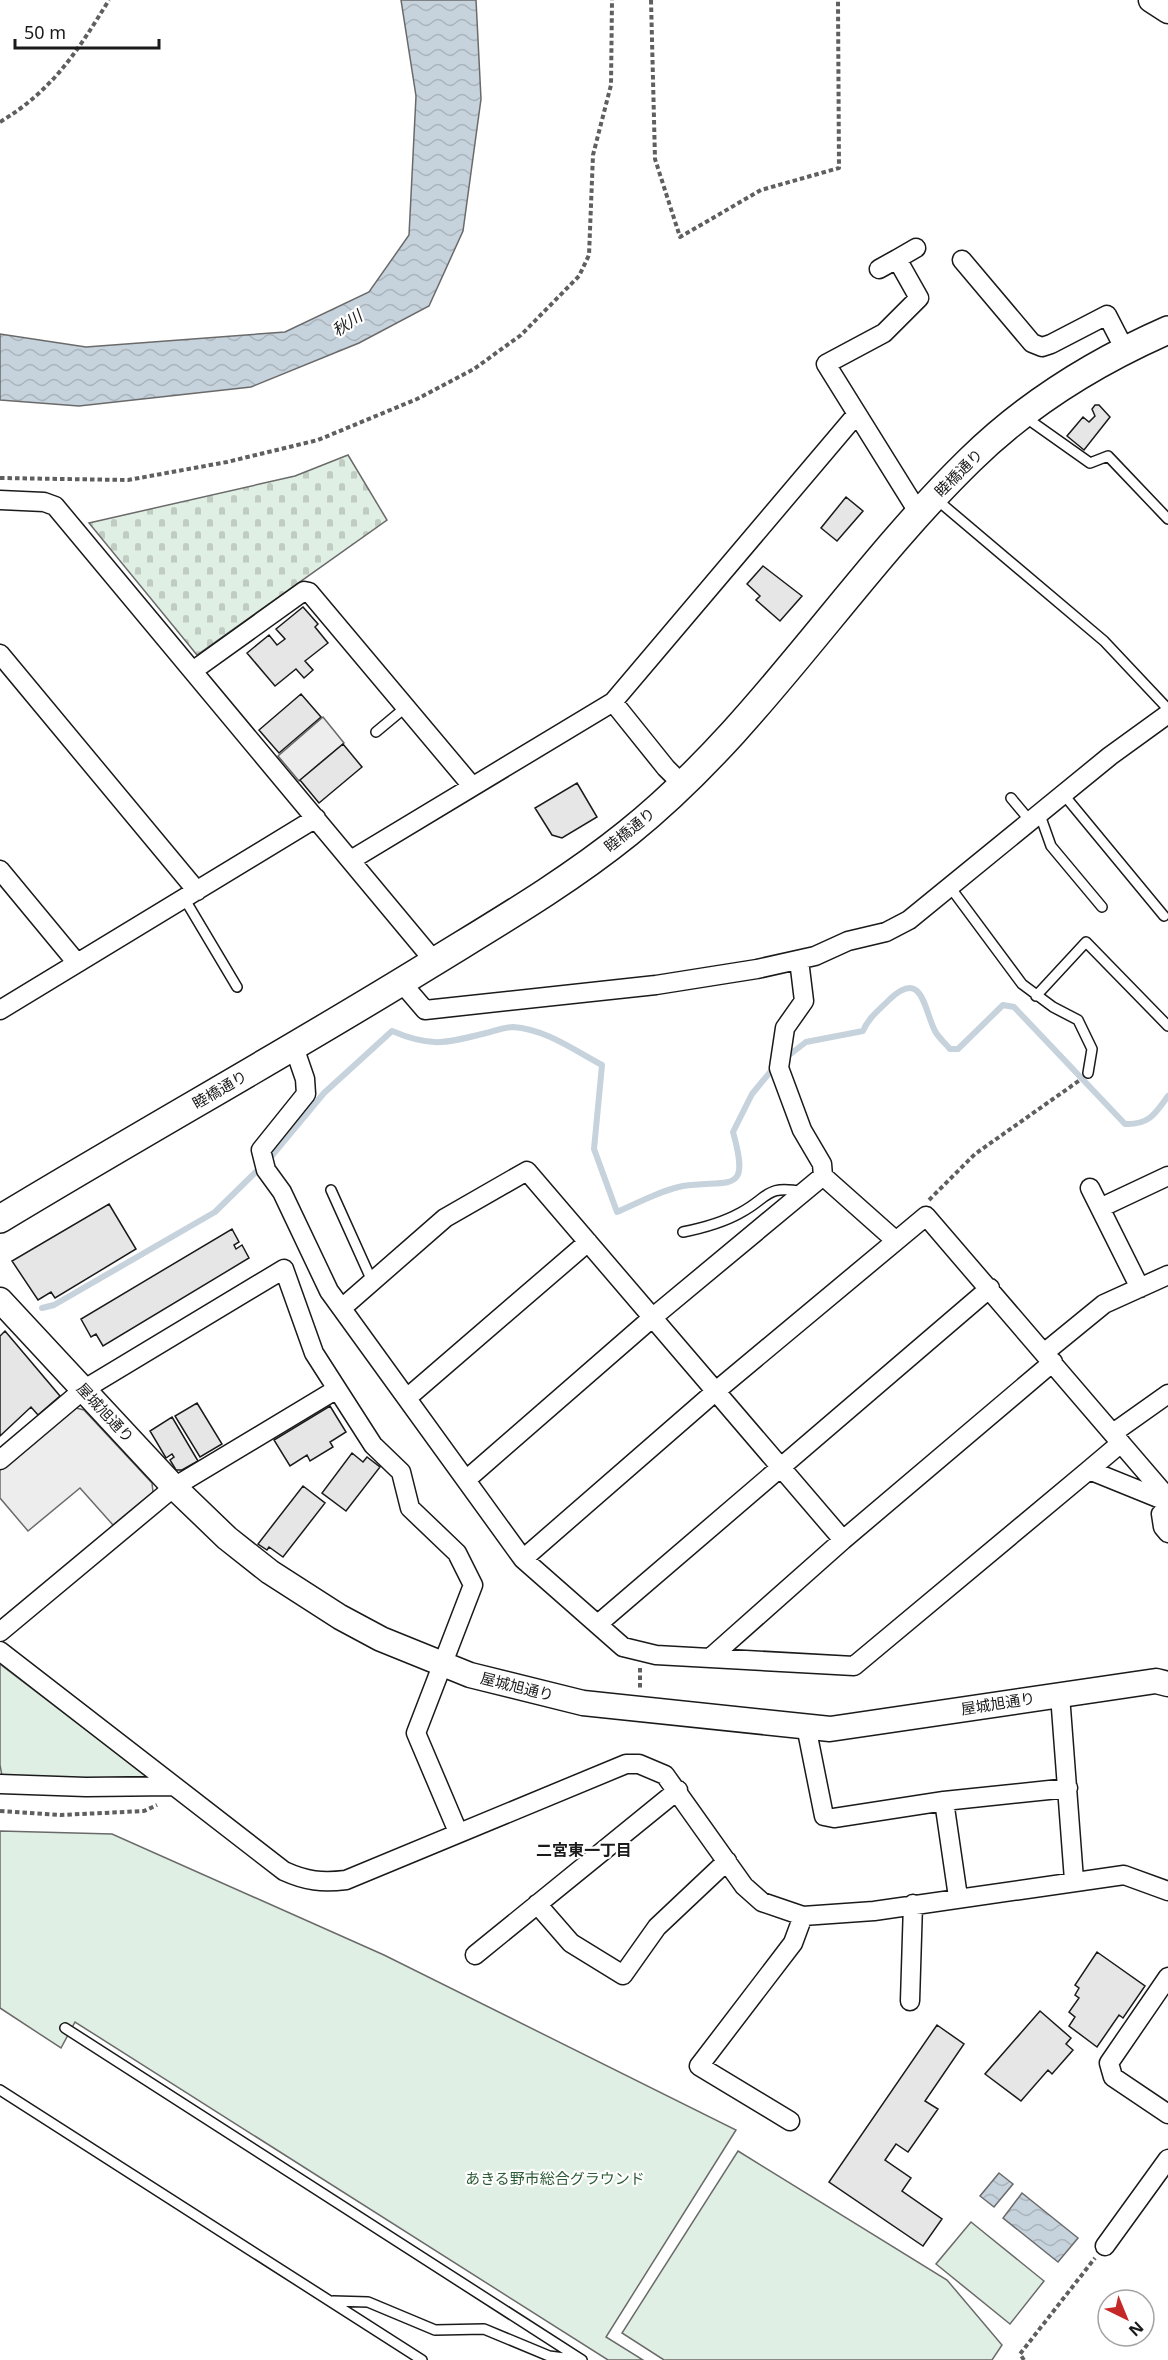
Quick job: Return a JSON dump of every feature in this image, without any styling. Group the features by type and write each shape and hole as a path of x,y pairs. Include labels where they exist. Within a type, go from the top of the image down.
{"main road":[{"name":"睦橋通り","path":"0,1219 435,962 574,873 629,832 682,784 751,712 927,506 972,458 1023,415 1061,387 1125,350 1168,330"}],"street":[{"path":"1151,0 1168,11"},
{"path":"879,269 916,248"},
{"path":"897,259 919,298 884,333 826,364 856,415 927,506"},
{"path":"962,260 1032,343 1042,347 1051,344 1107,315 1125,350"},
{"path":"351,861 613,702 856,415"},
{"path":"0,500 44,502 56,506 435,962"},
{"path":"194,670 304,591 309,592 472,786"},
{"path":"0,654 190,895"},
{"path":"613,702 660,761 682,784"},
{"path":"401,982 425,1010 656,985 799,960 848,941 886,932 909,920 1110,756 1168,714"},
{"path":"0,1010 316,818"},
{"path":"0,870 77,963"},
{"path":"799,960 804,1000 785,1028 780,1060 802,1130 822,1164 823,1176 895,1240"},
{"path":"294,1047 306,1094 261,1150 264,1165 282,1192 329,1291 524,1558 623,1647 640,1653 854,1666 1089,1470 1117,1438 1168,1394"},
{"path":"342,1308 445,1218 527,1171 843,1540"},
{"path":"466,1480 652,1318 823,1176"},
{"path":"1100,1208 1168,1176"},
{"path":"1090,1188 1140,1288"},
{"path":"524,1558 716,1391 926,1216 990,1288 1168,1500"},
{"path":"407,1398 588,1242"},
{"path":"0,1460 83,1390 284,1269 314,1353 373,1445 401,1472 410,1508 457,1553 473,1586 416,1733 458,1832"},
{"path":"710,1658 1048,1358 1104,1304 1168,1275"},
{"path":"598,1624 990,1288"},
{"name":"屋城旭通り","path":"0,1300 174,1487 227,1538 302,1594 381,1639 444,1665 546,1696 640,1709 830,1729 1156,1681 1168,1684"},
{"path":"0,1632 174,1487 337,1389"},
{"path":"1089,1470 1168,1500"},
{"path":"1168,1508 1161,1514 1163,1527 1168,1533"},
{"path":"0,1651 284,1871 306,1880 325,1883 346,1880 626,1764 657,1770 678,1790 744,1886 762,1902 804,1916 831,1916 1074,1880 1124,1875 1168,1891"},
{"path":"1060,1695 1074,1880"},
{"path":"806,1726 824,1816 834,1818 944,1801 1068,1788"},
{"path":"0,1784 86,1787 173,1786"},
{"path":"475,1955 678,1790"},
{"path":"944,1801 958,1898"},
{"path":"537,1904 572,1943 623,1975 657,1927 727,1861"},
{"path":"910,2001 913,1904"},
{"path":"790,2121 699,2067 793,1942 804,1916"},
{"path":"1168,1977 1109,2063 1113,2077 1168,2114"},
{"path":"1105,2246 1168,2160"}],"lane":[{"path":"1023,415 1090,463 1108,456 1168,519"},
{"path":"927,506 1104,641 1168,709"},
{"path":"376,732 406,707"},
{"path":"1064,795 1164,916"},
{"path":"1011,798 1035,818 1051,846 1102,907"},
{"path":"950,887 1010,972 1036,996 1078,1020 1092,1049 1088,1072"},
{"path":"190,895 237,987"},
{"path":"1036,996 1086,942 1168,1026"},
{"path":"682,1232 710,1227 742,1213 772,1191 783,1188 803,1192"},
{"path":"331,1190 372,1281"},
{"path":"65,2028 582,2360"},
{"path":"0,2090 423,2360"},
{"path":"333,2301 368,2302 435,2330 484,2329 549,2356 582,2360"}],"path":[{"path":"0,122 25,107 49,86 82,43 109,0"},
{"path":"0,478 128,480 227,462 318,440 417,399 474,369 521,335 579,276 589,255 592,155 611,85 612,0"},
{"path":"651,0 655,159 680,237 761,190 839,168 838,0"},
{"path":"926,1216 929,1201 975,1154 1077,1083"},
{"path":"640,1653 640,1709"},
{"path":"0,1811 61,1815 144,1811"},
{"path":"1024,2360 1020,2354 1105,2246"}],"green space":[{"path":"348,455 387,520 197,655 89,523 295,476"},
{"path":"0,1664 145,1775 142,1784 2,1776 0,1765"},
{"name":"あきる野市総合グラウンド","path":"0,1831 112,1834 384,1955 736,2130 606,2337 643,2360 608,2360 75,2022 61,2048 0,2008"},
{"path":"738,2151 947,2280 1002,2345 992,2360 664,2360 622,2333"},
{"path":"971,2222 1044,2281 1010,2324 936,2264"}],"shaded area":[{"path":"323,717 344,743 299,781 278,756"},
{"path":"76,1408 84,1410 152,1483 153,1492 113,1525 80,1488 28,1531 0,1498 0,1470"}],"water":[{"name":"秋川","path":"401,0 476,0 481,99 463,231 429,306 359,343 251,387 79,406 0,400 0,334 86,347 285,332 369,292 409,235 416,96"},
{"path":"999,2173 1013,2184 994,2207 980,2196"},
{"path":"1022,2193 1078,2238 1058,2262 1003,2218"}],"building":[{"path":"1095,405 1099,405 1110,417 1084,450 1067,436 1083,417 1089,422 1095,416 1092,409"},
{"path":"846,497 863,511 837,541 821,528"},
{"path":"763,566 802,596 780,621 756,600 760,596 747,584"},
{"path":"303,607 318,624 315,627 328,643 305,661 313,670 304,678 296,669 275,686 247,653 269,635 277,645 285,639 276,629"},
{"path":"301,694 321,717 279,753 259,730"},
{"path":"343,744 362,767 319,803 300,780"},
{"path":"577,783 597,817 562,838 552,835 535,808"},
{"path":"109,1204 136,1249 55,1298 51,1292 38,1300 12,1261"},
{"path":"232,1229 239,1242 234,1245 236,1249 242,1245 249,1258 103,1346 96,1334 91,1337 81,1319"},
{"path":"5,1331 60,1396 38,1415 31,1407 0,1436 0,1336"},
{"path":"197,1403 222,1444 200,1457 175,1416"},
{"path":"330,1406 346,1432 330,1442 333,1447 310,1461 307,1455 290,1466 274,1440"},
{"path":"172,1417 198,1461 182,1470 176,1470 170,1460 174,1457 172,1454 166,1458 150,1431"},
{"path":"352,1453 363,1462 367,1457 380,1467 346,1511 322,1493"},
{"path":"303,1486 325,1503 283,1557 269,1547 267,1550 258,1544"},
{"path":"1097,1952 1145,1986 1123,2018 1119,2015 1097,2047 1069,2026 1075,2017 1069,2012 1079,1998 1075,1995 1079,1988 1075,1985"},
{"path":"1040,2011 1071,2038 1066,2044 1073,2050 1052,2074 1048,2070 1021,2101 985,2074"},
{"path":"937,2025 964,2044 925,2101 938,2109 908,2152 896,2144 885,2160 911,2178 902,2191 942,2219 923,2246 829,2182"}],"waterway":[{"path":"784,1059 806,1042 863,1031 871,1018 890,999 909,988 916,990 921,996 935,1031 950,1049 958,1049 1003,1005 1014,1007 1125,1124 1140,1123 1151,1117 1168,1096"},
{"path":"42,1308 54,1305 215,1212 270,1158 324,1093 392,1031 418,1040 439,1042 513,1027 548,1036 602,1065 594,1149 617,1212 675,1188 724,1183 732,1180 737,1175 739,1166 733,1132 752,1094 776,1065"}],"district":[{"name":"二宮東一丁目","path":"584,1850"}]}
